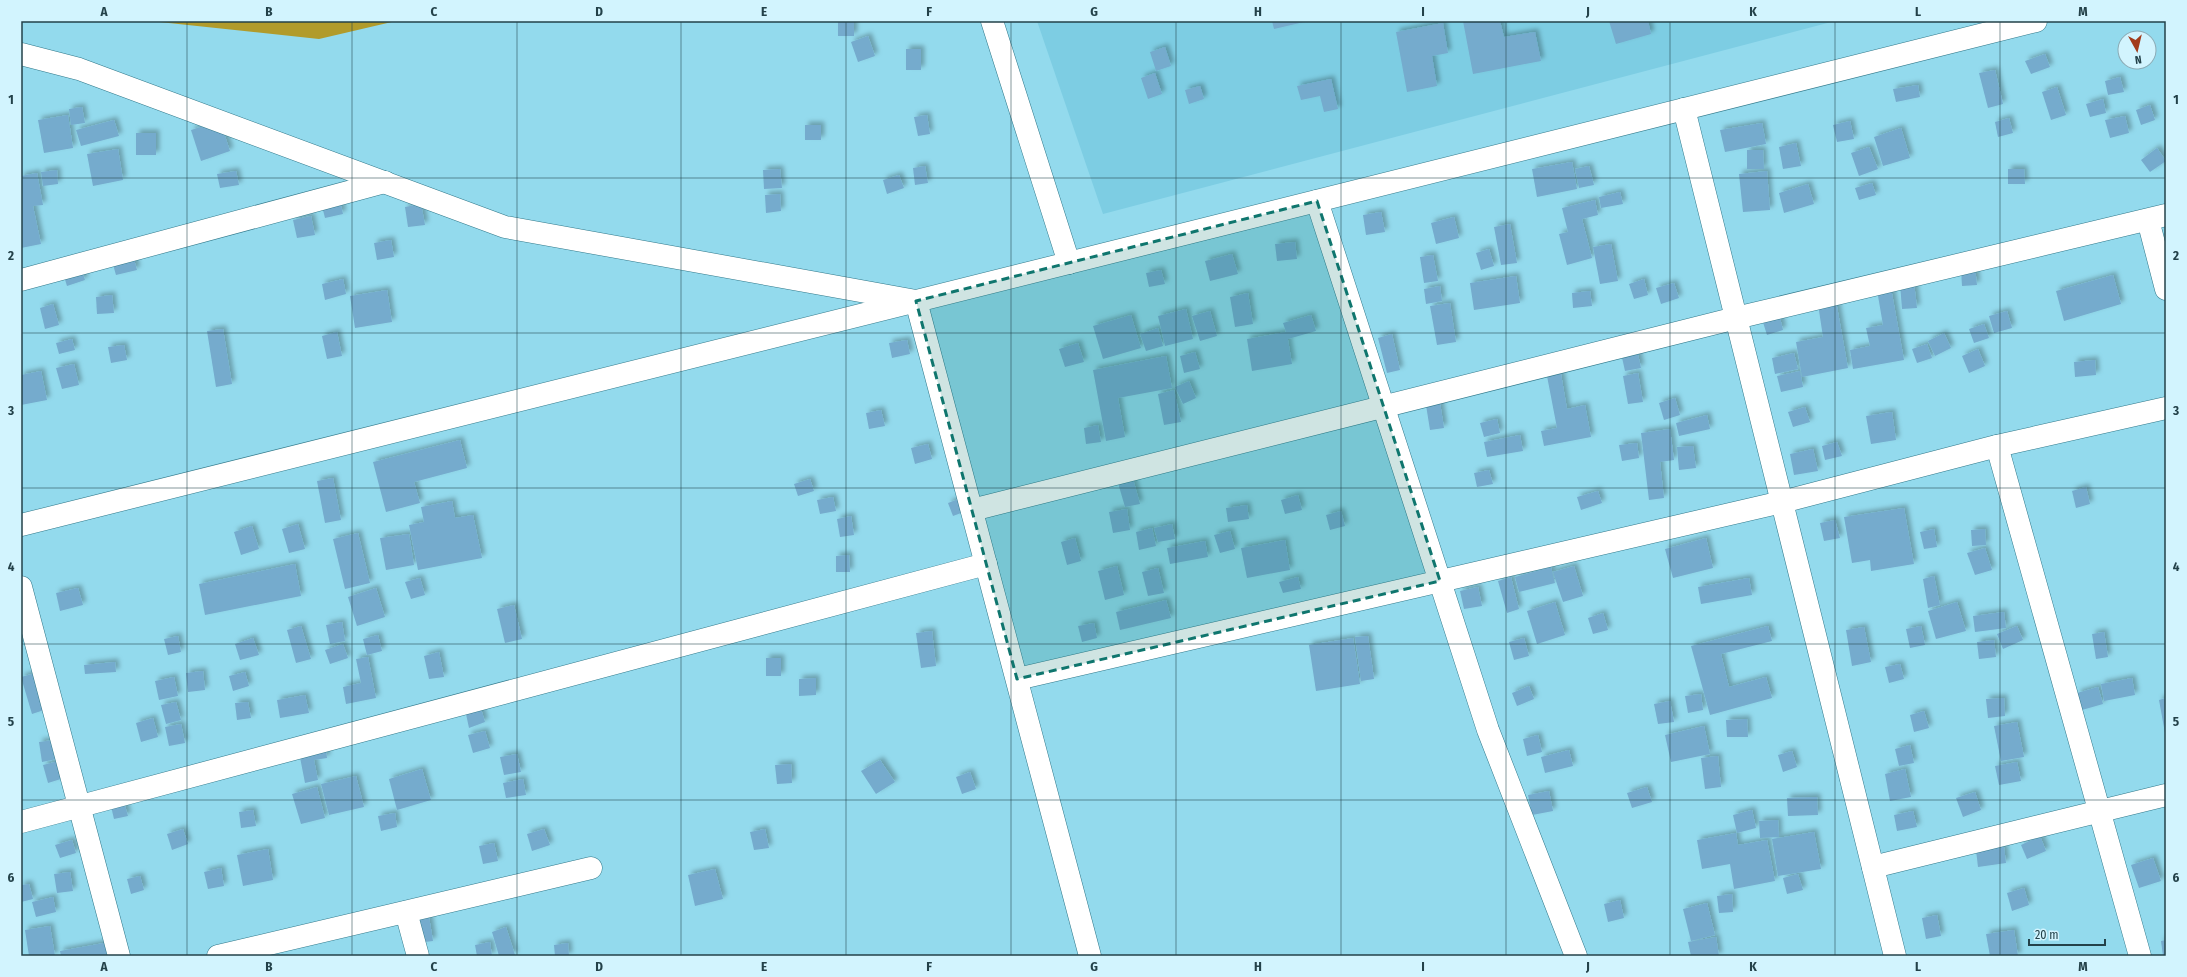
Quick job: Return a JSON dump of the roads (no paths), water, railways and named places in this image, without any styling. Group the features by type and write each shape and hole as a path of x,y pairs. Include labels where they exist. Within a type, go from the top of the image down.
{"street":[{"path":"992,21 1069,263"},
{"path":"21,524 2036,21"},
{"path":"21,54 79,68 505,227 916,301"},
{"path":"1684,109 1895,956"},
{"path":"21,280 385,182"},
{"path":"1317,201 1488,730 1576,956"},
{"path":"972,510 1736,318 2157,217 2166,289"},
{"path":"916,301 1090,956"},
{"path":"1017,679 1782,502 1997,446 2166,408"},
{"path":"1997,446 2140,956"},
{"path":"21,822 986,564"},
{"path":"21,587 119,956"},
{"path":"1873,867 2166,795"},
{"path":"218,956 591,868"},
{"path":"406,912 418,956"}]}
